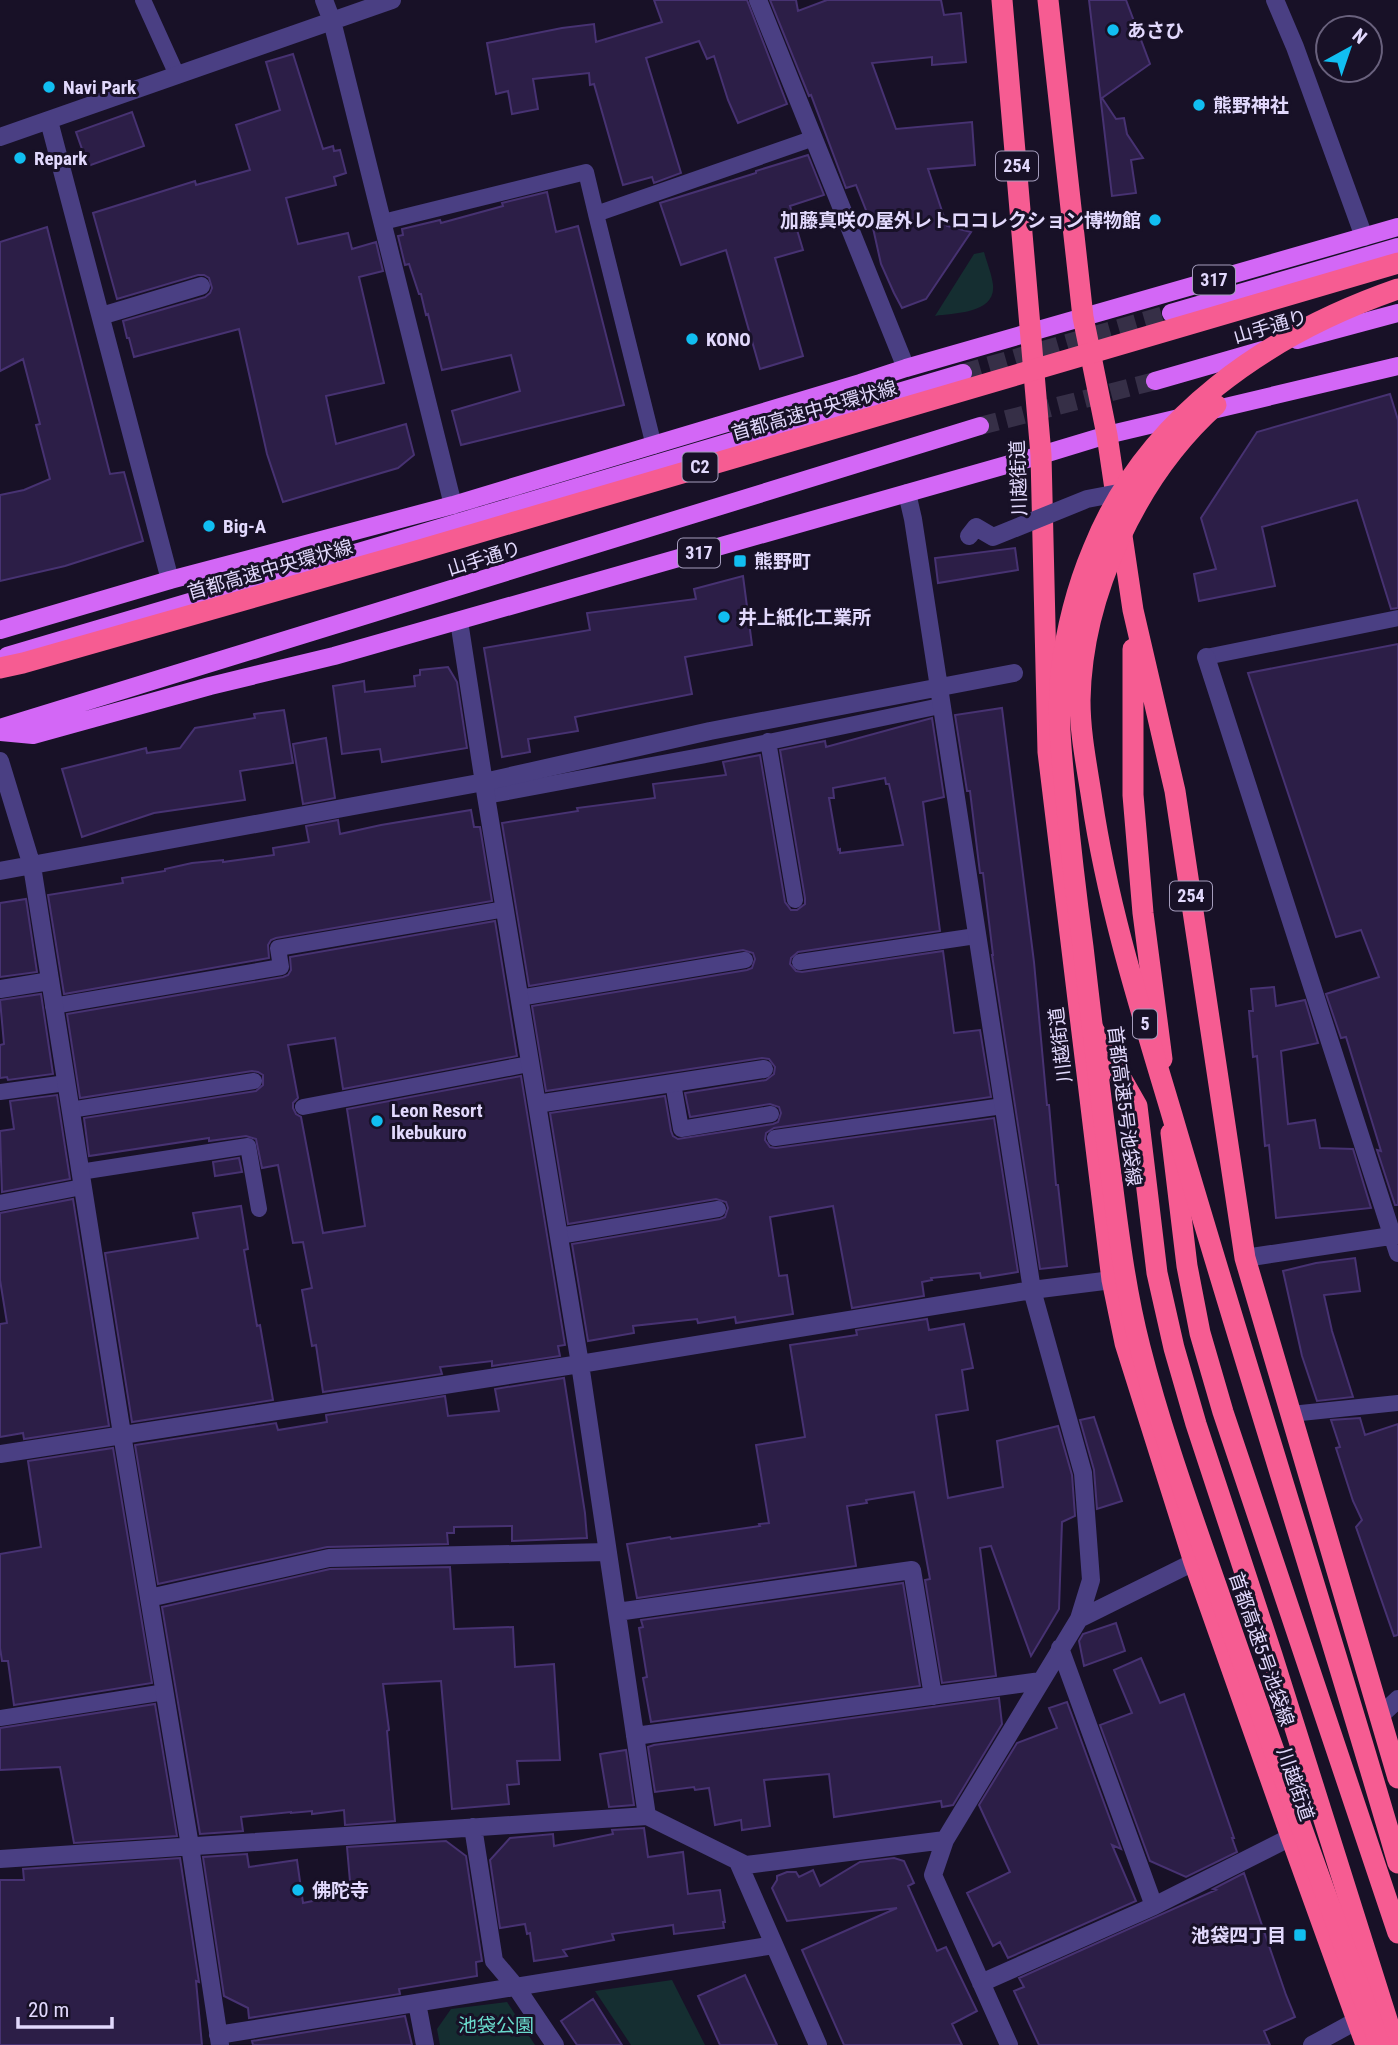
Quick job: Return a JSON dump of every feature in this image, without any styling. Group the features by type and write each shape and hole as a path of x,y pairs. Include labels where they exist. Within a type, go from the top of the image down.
{"highway":[{"name":"川越街道","path":"1002,0 1041,455 1048,752 1112,1280 1125,1343 1195,1562 1366,2045"},
{"name":"254","path":"1048,0 1083,317 1107,435 1133,610 1175,791 1245,1258 1398,1778"},
{"name":"首都高速中央環状線","path":"0,668 416,551 1398,262"},
{"name":"首都高速中央環状線","path":"0,675 419,561 1398,273"},
{"name":"首都高速5号池袋線","path":"1380,2045 1233,1636 1163,1432 1139,1343 1122,1259 1086,974 1066,810 1060,698 1065,651 1084,570 1109,514 1141,463 1172,427 1252,359 1341,310 1398,289"},
{"name":"首都高速5号池袋線","path":"1398,300 1343,323 1280,355 1207,413 1171,454 1141,496 1113,555 1090,628 1080,698 1083,746 1095,821 1107,886 1129,969 1398,1863"},
{"path":"1133,610 1133,795 1143,914 1187,1266 1200,1333 1231,1438 1398,1933"},
{"path":"1078,1004 1137,1107 1157,1273 1174,1348 1395,2045"}],"main road":[{"name":"317","path":"0,630 170,580 453,505 906,368 1398,228"},
{"name":"山手通り","path":"1171,313 1398,247"},
{"name":"山手通り","path":"1155,381 1398,313"},
{"name":"317","path":"0,730 33,735 209,686 334,656 1107,435 1398,366"},
{"path":"0,657 38,648 963,373"},
{"name":"山手通り","path":"0,730 979,426"}],"street":[{"path":"324,0 332,21 453,505"},
{"path":"0,137 392,0"},
{"path":"758,0 906,368"},
{"path":"1275,0 1295,47 1364,237"},
{"path":"49,121 170,580"},
{"path":"101,316 201,286"},
{"path":"969,536 976,527 993,537 1087,499 1160,485"},
{"path":"907,494 1032,1290 1083,1473 1091,1580 1079,1619 945,1840 933,1875 1009,2045"},
{"path":"459,621 529,1064 580,1364 646,1816"},
{"path":"1206,657 1396,1241 1245,1258"},
{"path":"0,871 485,789 710,731 1014,673"},
{"path":"0,761 32,866 219,2040 417,2003 774,1945"},
{"path":"0,989 50,981"},
{"path":"537,1104 764,1069"},
{"path":"0,1454 580,1364 1032,1290 1112,1280"},
{"path":"149,1598 329,1559 608,1552"},
{"path":"1079,1619 1195,1562"},
{"path":"617,1612 912,1570 933,1696"},
{"path":"1060,1648 1154,1906"},
{"path":"635,1736 1041,1681"},
{"path":"1380,1716 1398,1699"},
{"path":"0,1859 646,1816 746,1865 945,1840"},
{"path":"472,1827 494,1961 516,1987 555,2045"},
{"path":"981,1983 1154,1906 1291,1837"},
{"path":"738,1862 818,2045"},
{"path":"417,2003 425,2045"},
{"path":"1312,2045 1358,2020"}],"lane":[{"path":"144,0 177,75"},
{"path":"596,214 814,138"},
{"path":"383,222 586,172 654,446"},
{"path":"1206,657 1398,618"},
{"path":"485,789 645,767 940,706"},
{"path":"768,741 795,900"},
{"path":"53,1006 281,967 278,948 505,909"},
{"path":"800,962 976,936"},
{"path":"519,998 745,960"},
{"path":"303,1107 529,1064"},
{"path":"70,1110 254,1080"},
{"path":"0,1092 66,1083"},
{"path":"673,1083 681,1129 771,1114"},
{"path":"775,1138 1003,1106"},
{"path":"0,1203 81,1180 248,1146 259,1209"},
{"path":"559,1236 718,1209"},
{"path":"1291,1414 1398,1403"},
{"path":"0,1718 165,1692"}],"green space":[{"path":"984,252 993,285 988,302 962,313 935,316 974,254"},
{"path":"672,1980 705,2045 631,2045 595,1991"},
{"name":"池袋公園","path":"507,2002 535,2045 440,2045 437,2029 451,2009"}],"building":[{"path":"654,0 747,0 787,104 738,123 714,56 707,59 699,41 646,58 681,173 654,183 652,177 623,185 594,84 590,85 589,73 533,79 538,109 512,114 508,91 496,94 487,43 594,24 596,42 662,22"},
{"path":"770,0 796,0 798,11 827,0 941,0 944,15 961,13 966,62 932,65 932,57 872,63 896,129 972,122 975,165 928,169 947,226 971,232 926,299 902,308 894,293 881,264 873,228 856,185 846,188 811,95 809,96"},
{"path":"1089,0 1126,0 1150,64 1102,98 1116,119 1124,118 1127,134 1143,158 1131,160 1136,193 1112,196"},
{"path":"293,54 323,149 333,146 334,151 340,150 346,173 334,177 336,185 286,198 298,244 348,233 352,249 376,242 383,271 359,277 384,383 326,396 336,444 406,424 414,455 398,468 283,502 267,454 239,329 134,357 127,338 123,321 205,297 212,288 209,278 198,275 117,299 93,213 195,181 196,185 250,170 236,125 280,110 266,62"},
{"path":"132,112 144,146 88,166 76,132"},
{"path":"808,155 824,195 790,206 803,250 775,258 803,356 760,369 726,250 681,265 660,203"},
{"path":"547,192 556,232 578,226 624,405 461,445 452,411 520,391 511,355 442,370 428,314 426,315 409,264 405,265 398,236 403,235 402,229 440,220 441,223"},
{"path":"47,227 110,474 124,472 143,541 65,566 0,581 0,495 24,490 50,479 36,425 40,424 23,359 0,371 0,242"},
{"path":"1390,394 1398,420 1398,608 1391,609 1357,500 1262,527 1275,586 1199,601 1194,574 1216,569 1201,518 1257,432"},
{"path":"1015,548 1018,570 938,583 935,558"},
{"path":"743,576 752,645 685,657 692,694 575,717 578,731 528,739 530,752 502,757 484,648 590,630 587,613 696,599 694,589"},
{"path":"1398,644 1398,1205 1395,1205 1346,1037 1341,1038 1326,994 1379,977 1361,930 1336,937 1248,673"},
{"path":"448,667 457,682 467,748 382,762 380,749 342,754 333,686 364,681 365,692 415,686 414,676 420,675 420,670"},
{"path":"1002,708 1034,962 1047,1105 1067,1266 1040,1269 992,955 983,873 980,873 970,791 967,791 955,715"},
{"path":"284,710 293,763 240,771 245,800 154,813 82,837 62,769 146,748 147,753 180,748 195,728"},
{"path":"932,718 944,797 923,802 940,931 798,952 791,958 790,964 796,971 802,972 943,951 954,1033 980,1030 991,1097 774,1128 766,1133 765,1140 770,1147 776,1148 994,1118 1018,1272 981,1278 980,1273 931,1278 932,1280 922,1282 924,1296 852,1308 833,1206 770,1217 779,1276 787,1275 793,1314 736,1323 735,1317 698,1323 697,1319 633,1326 634,1333 588,1341 572,1244 720,1219 725,1217 728,1208 726,1202 716,1199 568,1224 550,1113 665,1096 671,1131 678,1139 773,1124 778,1122 781,1113 779,1107 770,1104 690,1117 685,1093 766,1080 774,1074 775,1067 769,1059 762,1058 546,1091 532,1006 747,970 752,968 755,959 753,953 743,950 529,986 502,823 578,811 577,808 655,798 653,784 726,775 723,762 760,755 785,902 791,910 797,910 805,904 805,898 780,750 825,741 826,747","holes":["885,778 886,784 889,784 903,845 840,853 829,798 834,798 833,788"]},
{"path":"326,738 335,798 303,804 293,744"},
{"path":"471,810 474,827 480,827 492,901 276,938 268,945 269,958 64,994 48,895 123,883 122,878 165,871 192,863 274,855 273,848 309,842 306,826 338,820 340,834"},
{"path":"26,899 37,972 0,977 0,903"},
{"path":"495,921 517,1056 343,1089 335,1038 288,1045 298,1098 293,1103 293,1108 301,1117 323,1233 365,1226 347,1109 521,1076 565,1345 558,1346 560,1356 492,1366 492,1361 440,1367 442,1374 323,1392 316,1345 312,1346 302,1290 312,1288 303,1242 293,1243 278,1165 262,1168 256,1139 246,1136 209,1141 209,1138 89,1156 84,1118 256,1091 263,1085 263,1075 252,1071 80,1098 67,1014 283,977 291,970 290,957"},
{"path":"1274,987 1276,1006 1305,1000 1318,1043 1281,1051 1288,1124 1315,1120 1320,1148 1353,1149 1371,1208 1276,1218 1269,1145 1265,1146 1257,1056 1253,1057 1249,1011 1253,1011 1251,989"},
{"path":"41,994 53,1074 8,1080 7,1077 0,1078 0,1045 4,1044 0,1000"},
{"path":"57,1095 70,1179 2,1192 0,1131 14,1129 10,1101"},
{"path":"239,1158 242,1172 215,1176 213,1162"},
{"path":"73,1199 109,1426 24,1439 23,1433 0,1437 0,1324 7,1323 0,1280 0,1213"},
{"path":"241,1206 248,1249 244,1250 273,1400 132,1422 105,1253 198,1238 193,1213"},
{"path":"1355,1258 1360,1291 1324,1295 1332,1331 1353,1397 1317,1401 1302,1356 1283,1271"},
{"path":"927,1319 929,1330 964,1324 973,1368 962,1370 968,1410 936,1415 948,1498 1003,1487 997,1441 1058,1426 1072,1475 1075,1516 1062,1522 1059,1609 1031,1656 991,1546 980,1548 996,1676 942,1683 925,1580 930,1579 914,1492 847,1506 856,1566 637,1598 627,1544 769,1523 756,1445 805,1437 790,1345 857,1335 856,1330"},
{"path":"564,1378 587,1538 512,1541 512,1526 454,1527 454,1533 447,1533 448,1544 327,1547 158,1584 135,1445 276,1423 278,1430 327,1422 326,1415 445,1396 448,1416 499,1411 495,1389"},
{"path":"1094,1417 1122,1501 1097,1509 1094,1470 1080,1420"},
{"path":"1360,1418 1365,1435 1398,1424 1398,1635 1394,1636 1356,1527 1362,1520 1336,1448 1340,1447 1331,1420"},
{"path":"113,1448 152,1683 14,1705 8,1661 2,1661 0,1648 0,1554 41,1547 28,1461"},
{"path":"450,1567 454,1629 513,1627 515,1667 554,1664 560,1760 517,1761 519,1784 507,1785 509,1804 452,1809 441,1681 383,1684 395,1821 345,1825 344,1810 312,1814 312,1811 291,1812 241,1817 243,1831 200,1834 162,1607 330,1569"},
{"path":"903,1583 920,1686 651,1722 643,1678 647,1677 639,1628 643,1627 641,1620"},
{"path":"1116,1623 1125,1651 1084,1666 1079,1641 1083,1634"},
{"path":"1141,1658 1160,1703 1184,1694 1237,1852 1186,1877 1150,1861 1100,1725 1132,1713 1114,1670"},
{"path":"999,1698 1002,1724 953,1805 942,1807 941,1801 834,1817 829,1774 764,1780 770,1826 742,1830 741,1820 715,1825 709,1788 695,1790 694,1787 655,1792 648,1747 654,1745"},
{"path":"1067,1702 1121,1849 1112,1845 1136,1901 1008,1958 1000,1942 993,1946 967,1893 1010,1872 979,1805 1017,1743 1057,1728 1049,1708"},
{"path":"155,1704 177,1836 74,1843 60,1767 0,1770 0,1728"},
{"path":"626,1750 634,1805 609,1807 600,1754"},
{"path":"644,1828 648,1857 683,1852 688,1894 720,1890 724,1928 674,1934 673,1925 612,1934 614,1940 563,1950 567,1956 534,1961 530,1933 527,1934 525,1924 500,1928 490,1860 510,1838 553,1834 554,1846 613,1834 612,1830"},
{"path":"446,1841 466,1856 482,1961 476,1962 477,1976 399,1989 400,1994 249,2018 248,2008 224,1996 203,1857 247,1854 249,1867 297,1860 303,1903 351,1893 347,1847"},
{"path":"180,1858 199,1982 196,1981 202,2045 0,2045 0,1880 24,1880 23,1869"},
{"path":"894,1858 904,1861 914,1883 908,1886 937,1951 946,1947 977,2011 952,2024 962,2045 844,2045 802,1950 897,1908 787,1921 772,1888 777,1876 787,1872 796,1872 799,1877 813,1870 820,1886 860,1862"},
{"path":"1244,1873 1295,2017 1264,2031 1270,2045 1039,2045 1014,1991 1024,1987 1019,1978 1216,1890 1213,1889"},
{"path":"745,1975 777,2045 720,2045 698,1996"},
{"path":"593,1999 622,2045 577,2045 561,2021"},
{"path":"405,2016 412,2045 253,2045 252,2041"}],"tunnel":[{"path":"963,373 1171,313"},
{"path":"980,426 1155,381"}],"place":[{"name":"あさひ","path":"1113,30"},
{"name":"Navi Park","path":"49,87"},
{"name":"熊野神社","path":"1199,105"},
{"name":"Repark","path":"20,158"},
{"name":"加藤真咲の屋外レトロコレクション博物館","path":"1155,220"},
{"name":"KONO","path":"692,339"},
{"name":"Big-A","path":"209,526"},
{"name":"熊野町","path":"740,561"},
{"name":"井上紙化工業所","path":"724,617"},
{"name":"Leon Resort Ikebukuro","path":"377,1121"},
{"name":"佛陀寺","path":"298,1890"},
{"name":"池袋四丁目","path":"1300,1935"}]}
